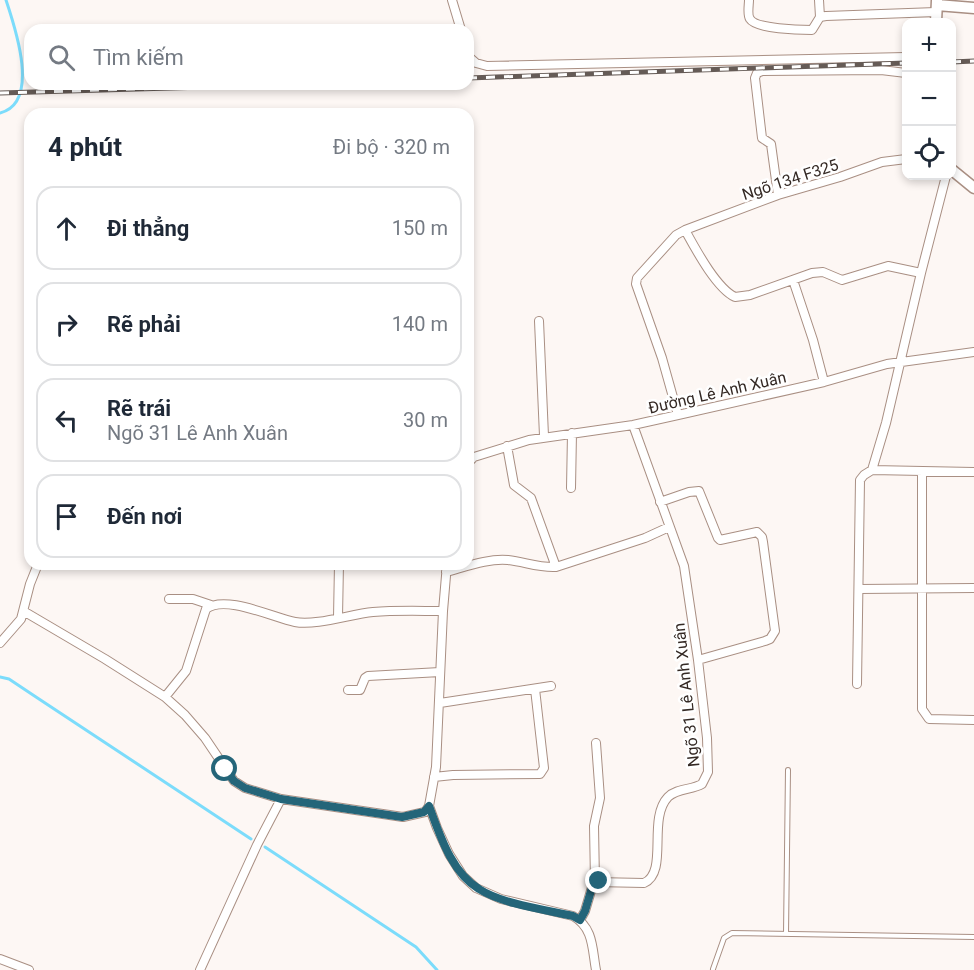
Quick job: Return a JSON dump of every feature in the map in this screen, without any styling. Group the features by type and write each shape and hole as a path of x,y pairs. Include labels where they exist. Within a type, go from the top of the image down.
{"street":[{"path":"452,0 458,24"},
{"path":"749,0 749,18 758,25 797,30 812,30 820,17 819,0"},
{"path":"820,17 974,8"},
{"path":"474,61 487,66 902,57"},
{"path":"778,195 771,144 762,138 756,78 758,73 762,71 881,69 902,73"},
{"name":"Ngõ 134 F325","path":"685,230 778,195 882,162 902,160"},
{"path":"956,174 974,188"},
{"path":"872,470 883,437 945,180"},
{"path":"678,416 662,358 636,284 637,278 676,235 685,230 703,262 730,296 740,298 812,273 822,272 837,279 847,280 888,266 921,273"},
{"path":"793,280 824,382"},
{"path":"539,321 544,436"},
{"name":"Đường Lê Anh Xuân","path":"474,457 544,436 633,425 678,416 824,382 901,361 974,352"},
{"name":"Ngõ 31 Lê Anh Xuân","path":"595,882 644,883 651,879 656,870 657,823 663,804 674,793 699,786 707,777 707,738 684,566 633,425"},
{"path":"571,488 572,433"},
{"path":"507,447 514,485 531,498 556,567"},
{"path":"857,684 860,480 872,470 974,472"},
{"path":"922,472 922,709 929,719 974,720"},
{"path":"660,502 699,491 720,540 757,532 764,542 775,631 773,636 765,641 698,660"},
{"path":"474,564 507,560 544,568 556,567 669,527"},
{"path":"0,643 25,612 27,594 36,570"},
{"path":"338,617 339,570"},
{"path":"25,612 105,659 165,698 192,722 234,781 245,788 281,799 402,817 424,812 429,806 434,777 440,702 447,570"},
{"path":"859,589 974,588"},
{"path":"169,599 193,599 211,605 243,607 296,622 320,621 375,612 443,611"},
{"path":"165,698 186,671 206,609 211,605"},
{"path":"348,690 360,690 368,676 440,672"},
{"path":"440,702 551,686"},
{"path":"434,777 521,773 537,775 543,772 542,739 535,688"},
{"path":"580,920 595,882 594,826 600,798 596,743"},
{"path":"200,970 257,845 281,799"},
{"path":"429,806 449,854 464,876 477,888 501,899 573,916 580,920 589,931 596,970"},
{"path":"0,959 29,970"}],"lane":[{"path":"786,934 788,770"},
{"path":"713,969 724,938 732,933 974,937"}],"waterway":[{"path":"0,113 12,106 20,95 22,80 19,45 6,0"},
{"path":"0,677 9,679 251,839"},
{"path":"265,847 416,947 437,970"}],"railway":[{"path":"956,62 974,61"},
{"path":"474,78 902,63"},
{"path":"0,93 102,90"}],"route":[{"path":"225,769 234,781 245,788 281,799 402,817 424,812 429,806 443,843 464,876 477,888 501,899 573,916 580,920 593,884 599,881"}]}
